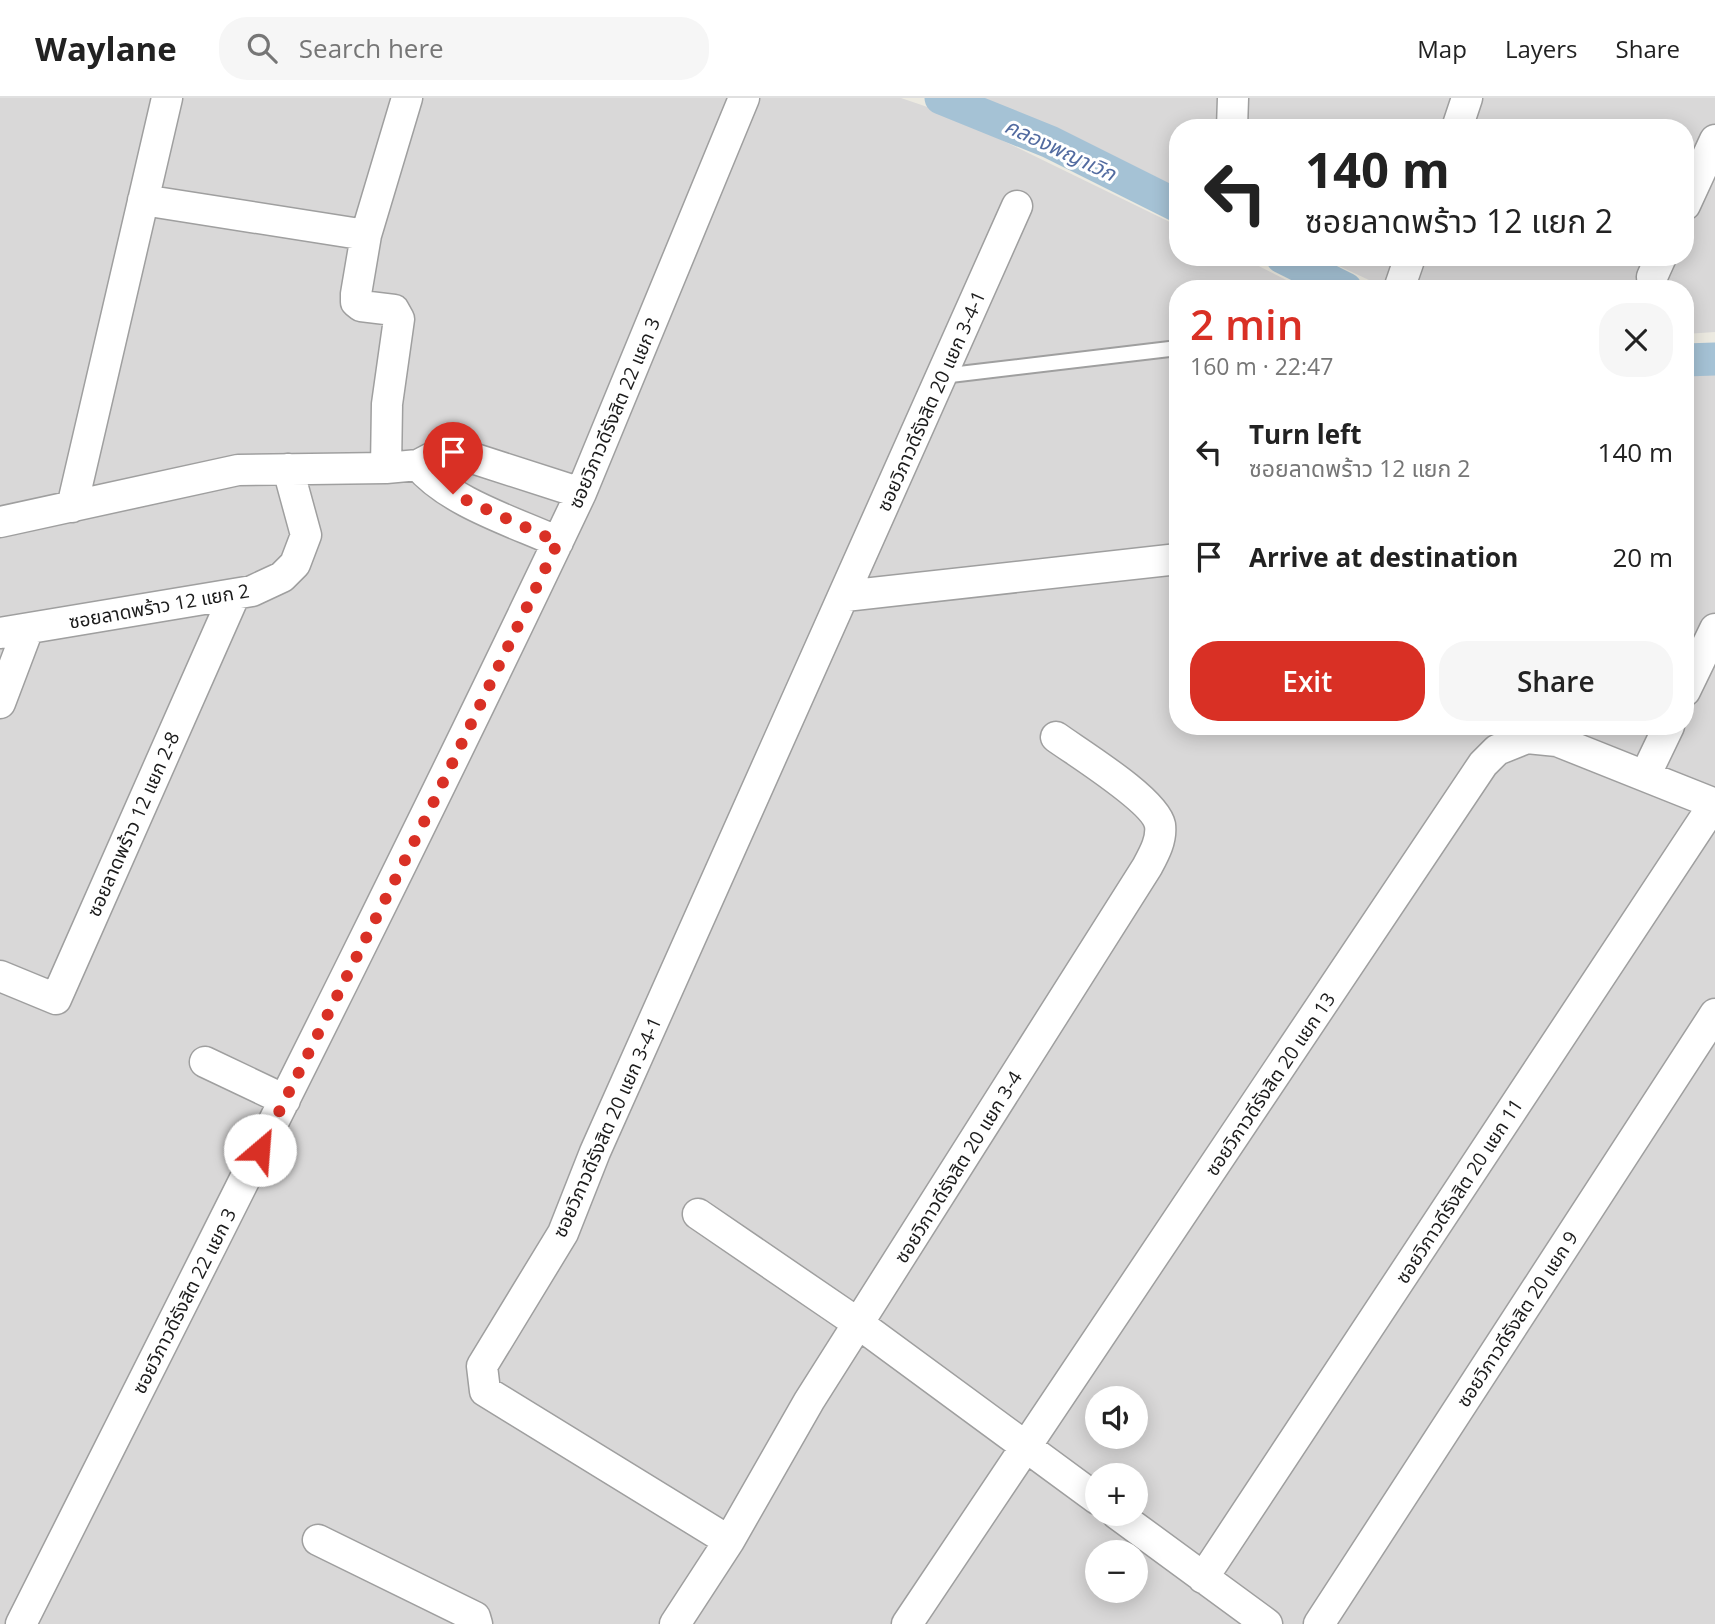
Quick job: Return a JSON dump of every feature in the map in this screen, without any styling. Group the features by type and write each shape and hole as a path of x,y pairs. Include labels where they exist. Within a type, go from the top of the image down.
{"street":[{"path":"72,507 167,98"},
{"path":"386,468 387,404 399,319 394,310 362,306 356,302 366,234 407,98"},
{"name":"ซอยวิภาวดีรังสิต 22 แยก 3","path":"21,1624 426,818 558,542 581,493 744,98"},
{"path":"1232,119 1233,98"},
{"path":"1460,119 1467,98"},
{"path":"1694,186 1715,140"},
{"path":"143,200 366,234"},
{"name":"ซอยวิภาวดีรังสิต 20 แยก 3-4-1","path":"729,1541 485,1391 482,1366 563,1233 595,1152 1017,206"},
{"path":"0,522 238,470 386,468 418,465 437,455 463,456 581,493"},
{"path":"418,465 429,478 453,494 558,542"},
{"name":"ซอยลาดพร้าว 12 แยก 2","path":"14,631 252,591 282,577 295,564 306,535 288,468"},
{"path":"845,596 1169,560"},
{"name":"ซอยลาดพร้าว 12 แยก 2-8","path":"0,976 56,999 235,594"},
{"path":"1694,672 1715,629"},
{"path":"0,703 14,631"},
{"path":"1665,735 1645,776 1715,804"},
{"name":"ซอยวิภาวดีรังสิต 20 แยก 3-4","path":"675,1624 729,1541 809,1401 1147,867 1158,845 1160,825 1153,811 1140,798 1056,737"},
{"name":"ซอยวิภาวดีรังสิต 20 แยก 13","path":"910,1623 1483,764 1497,750 1527,738 1557,741 1645,776"},
{"name":"ซอยวิภาวดีรังสิต 20 แยก 11","path":"1203,1578 1715,804"},
{"name":"ซอยวิภาวดีรังสิต 20 แยก 9","path":"1319,1624 1715,1014"},
{"path":"205,1062 285,1100"},
{"path":"698,1214 859,1324 1085,1490"},
{"path":"1133,1526 1267,1624"},
{"path":"318,1540 475,1617 477,1624"}],"lane":[{"path":"942,376 1169,349"}],"shaded area":[{"path":"0,98 901,98 948,114 1169,222 1169,266 1259,266 1286,280 1169,280 1169,735 1694,735 1694,367 1715,366 1715,1624 0,1624"},
{"path":"984,98 1715,98 1715,332 1694,333 1694,280 1369,280 1339,266 1694,266 1694,119 1169,119 1169,186"}],"waterway":[{"name":"คลองพญาเวิก","path":"941,98 1050,142 1169,202"},
{"name":"คลองพญาเวิก","path":"1300,266 1328,280"},
{"name":"คลองพญาเวิก","path":"1694,360 1715,359"}],"route":[{"path":"260,1150 426,818 558,542 453,494"}]}
